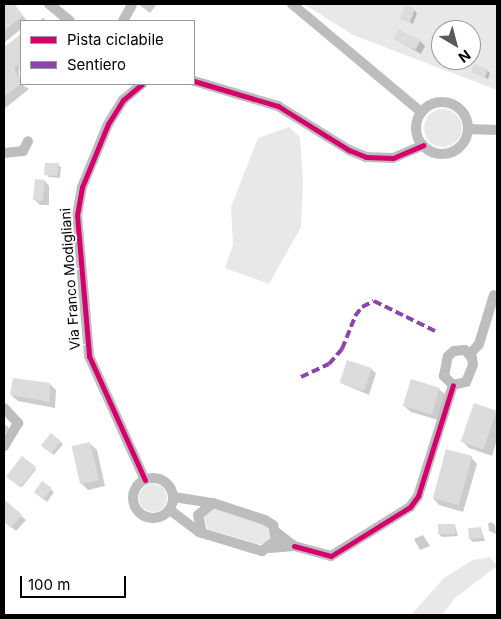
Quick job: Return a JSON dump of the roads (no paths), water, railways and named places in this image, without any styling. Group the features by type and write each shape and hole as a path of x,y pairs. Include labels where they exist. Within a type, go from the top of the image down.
{"street":[{"path":"49,4 69,20"},
{"path":"292,4 421,112"},
{"path":"124,20 132,5"},
{"path":"195,81 245,94 283,109 349,150 366,157 392,158 423,145"},
{"name":"Via Franco Modigliani","path":"141,85 123,100 108,124 82,187 77,215 89,356 145,480"},
{"path":"435,103 451,103 464,112 469,129 462,146 447,154 438,154 423,145 416,130 421,112 435,103"},
{"path":"469,129 497,130"},
{"path":"4,153 23,151 28,141"},
{"path":"470,354 479,344 494,295"},
{"path":"462,349 470,354 473,365 469,380 453,385 447,381 444,372 448,356 462,349"},
{"path":"170,510 202,533 262,552 270,548 294,546 331,556 410,507 418,496 453,385"},
{"path":"4,408 16,418 18,426 4,446"},
{"path":"145,480 164,481 174,497 170,510 152,518 136,508 135,489 145,480"},
{"path":"174,497 213,503 265,520 273,525 276,532 294,546"},
{"path":"202,533 198,515 213,503"},
{"path":"270,548 276,532"}]}
